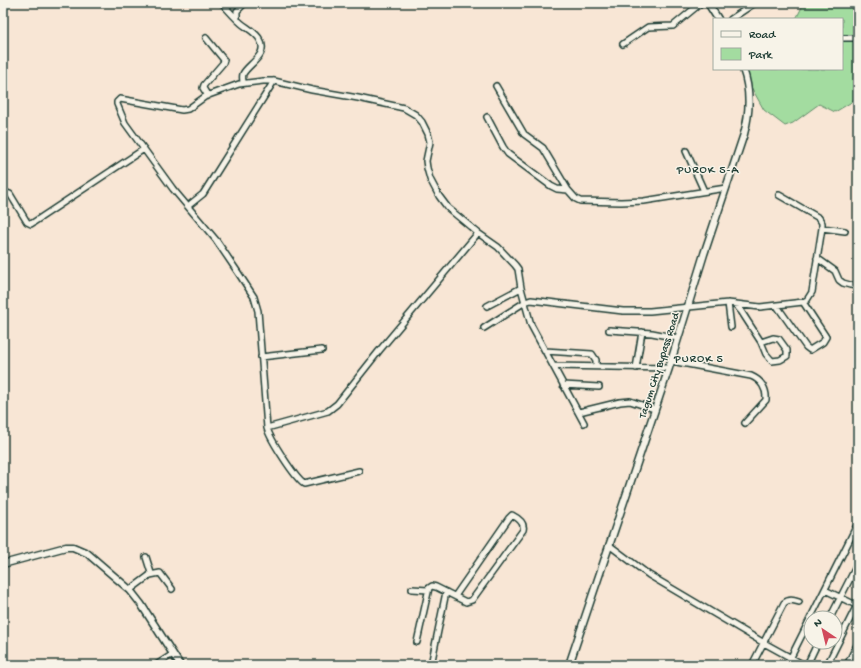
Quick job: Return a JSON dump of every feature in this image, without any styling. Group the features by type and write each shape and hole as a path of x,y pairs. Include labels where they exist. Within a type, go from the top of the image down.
{"main road":[{"path":"708,3 717,18"},
{"name":"Tagum City Bypass Road","path":"569,665 669,368 744,134 749,112 748,88 743,70"},
{"path":"3,564 66,547 73,547 87,553 130,590 141,604 180,665"}],"street":[{"path":"222,3 261,42 261,51 256,60 243,73 243,83"},
{"path":"237,19 237,11 245,3"},
{"path":"624,44 648,27 673,26 701,3"},
{"path":"732,18 755,3"},
{"path":"206,38 224,60 204,85 208,96"},
{"path":"843,38 858,38"},
{"path":"188,206 203,194 274,81"},
{"path":"359,471 302,484 273,443 266,428 258,311 254,297 216,240 173,189 123,120 117,104 122,98 182,110 188,109 208,96 243,83 274,81 404,108 410,111 422,122 428,134 430,142 426,161 427,168 430,179 439,196 448,208 478,233 498,247 511,259 518,269 521,288 531,326 584,423"},
{"path":"496,86 524,134 543,148 568,190 576,199 580,201 644,201 726,188"},
{"path":"487,117 502,147 508,154 551,186 557,189 568,190"},
{"path":"3,195 7,193 10,194 27,222 31,224 144,149"},
{"path":"686,151 704,191"},
{"path":"484,328 525,302 534,300 623,311 650,311 728,303 760,307 803,302 807,300 812,292 822,223 819,218 779,195"},
{"path":"822,228 845,231"},
{"path":"266,428 328,411 337,404 384,345 478,233"},
{"path":"817,258 836,272 839,280 843,283 858,286"},
{"path":"487,306 521,288"},
{"path":"777,306 806,347 810,350 826,340 826,337 803,302"},
{"path":"728,303 731,327"},
{"path":"735,304 741,311 761,342 766,354 772,361 780,360 787,356 787,350 779,339 773,338 761,342"},
{"path":"609,330 642,332 678,338"},
{"path":"636,368 642,332"},
{"path":"260,357 322,350"},
{"path":"545,350 592,354 596,360 596,366"},
{"path":"671,361 751,376 759,381 765,390 766,400 745,423"},
{"path":"554,366 669,368"},
{"path":"564,385 599,387"},
{"path":"579,412 630,401 654,409"},
{"path":"418,642 428,590 432,586 466,602 470,602 523,530 523,523 515,516 512,515 508,518 455,596"},
{"path":"787,665 858,523"},
{"path":"609,546 649,575 790,658 805,665 813,650"},
{"path":"146,557 151,573 150,575"},
{"path":"834,610 858,563"},
{"path":"130,590 150,575 160,573 172,589"},
{"path":"412,589 428,590"},
{"path":"825,590 858,605 827,665"},
{"path":"431,665 446,592"},
{"path":"752,665 784,603 787,600 799,602"},
{"path":"847,665 858,643"},
{"path":"156,665 173,654"}],"green space":[{"path":"804,3 858,3 858,95 850,103 835,112 819,104 793,123 785,126 764,110 745,76 746,70 843,70 843,18 796,18"}],"district":[{"name":"PUROK 5-A","path":"708,169"},
{"name":"PUROK 5","path":"699,358"}]}
